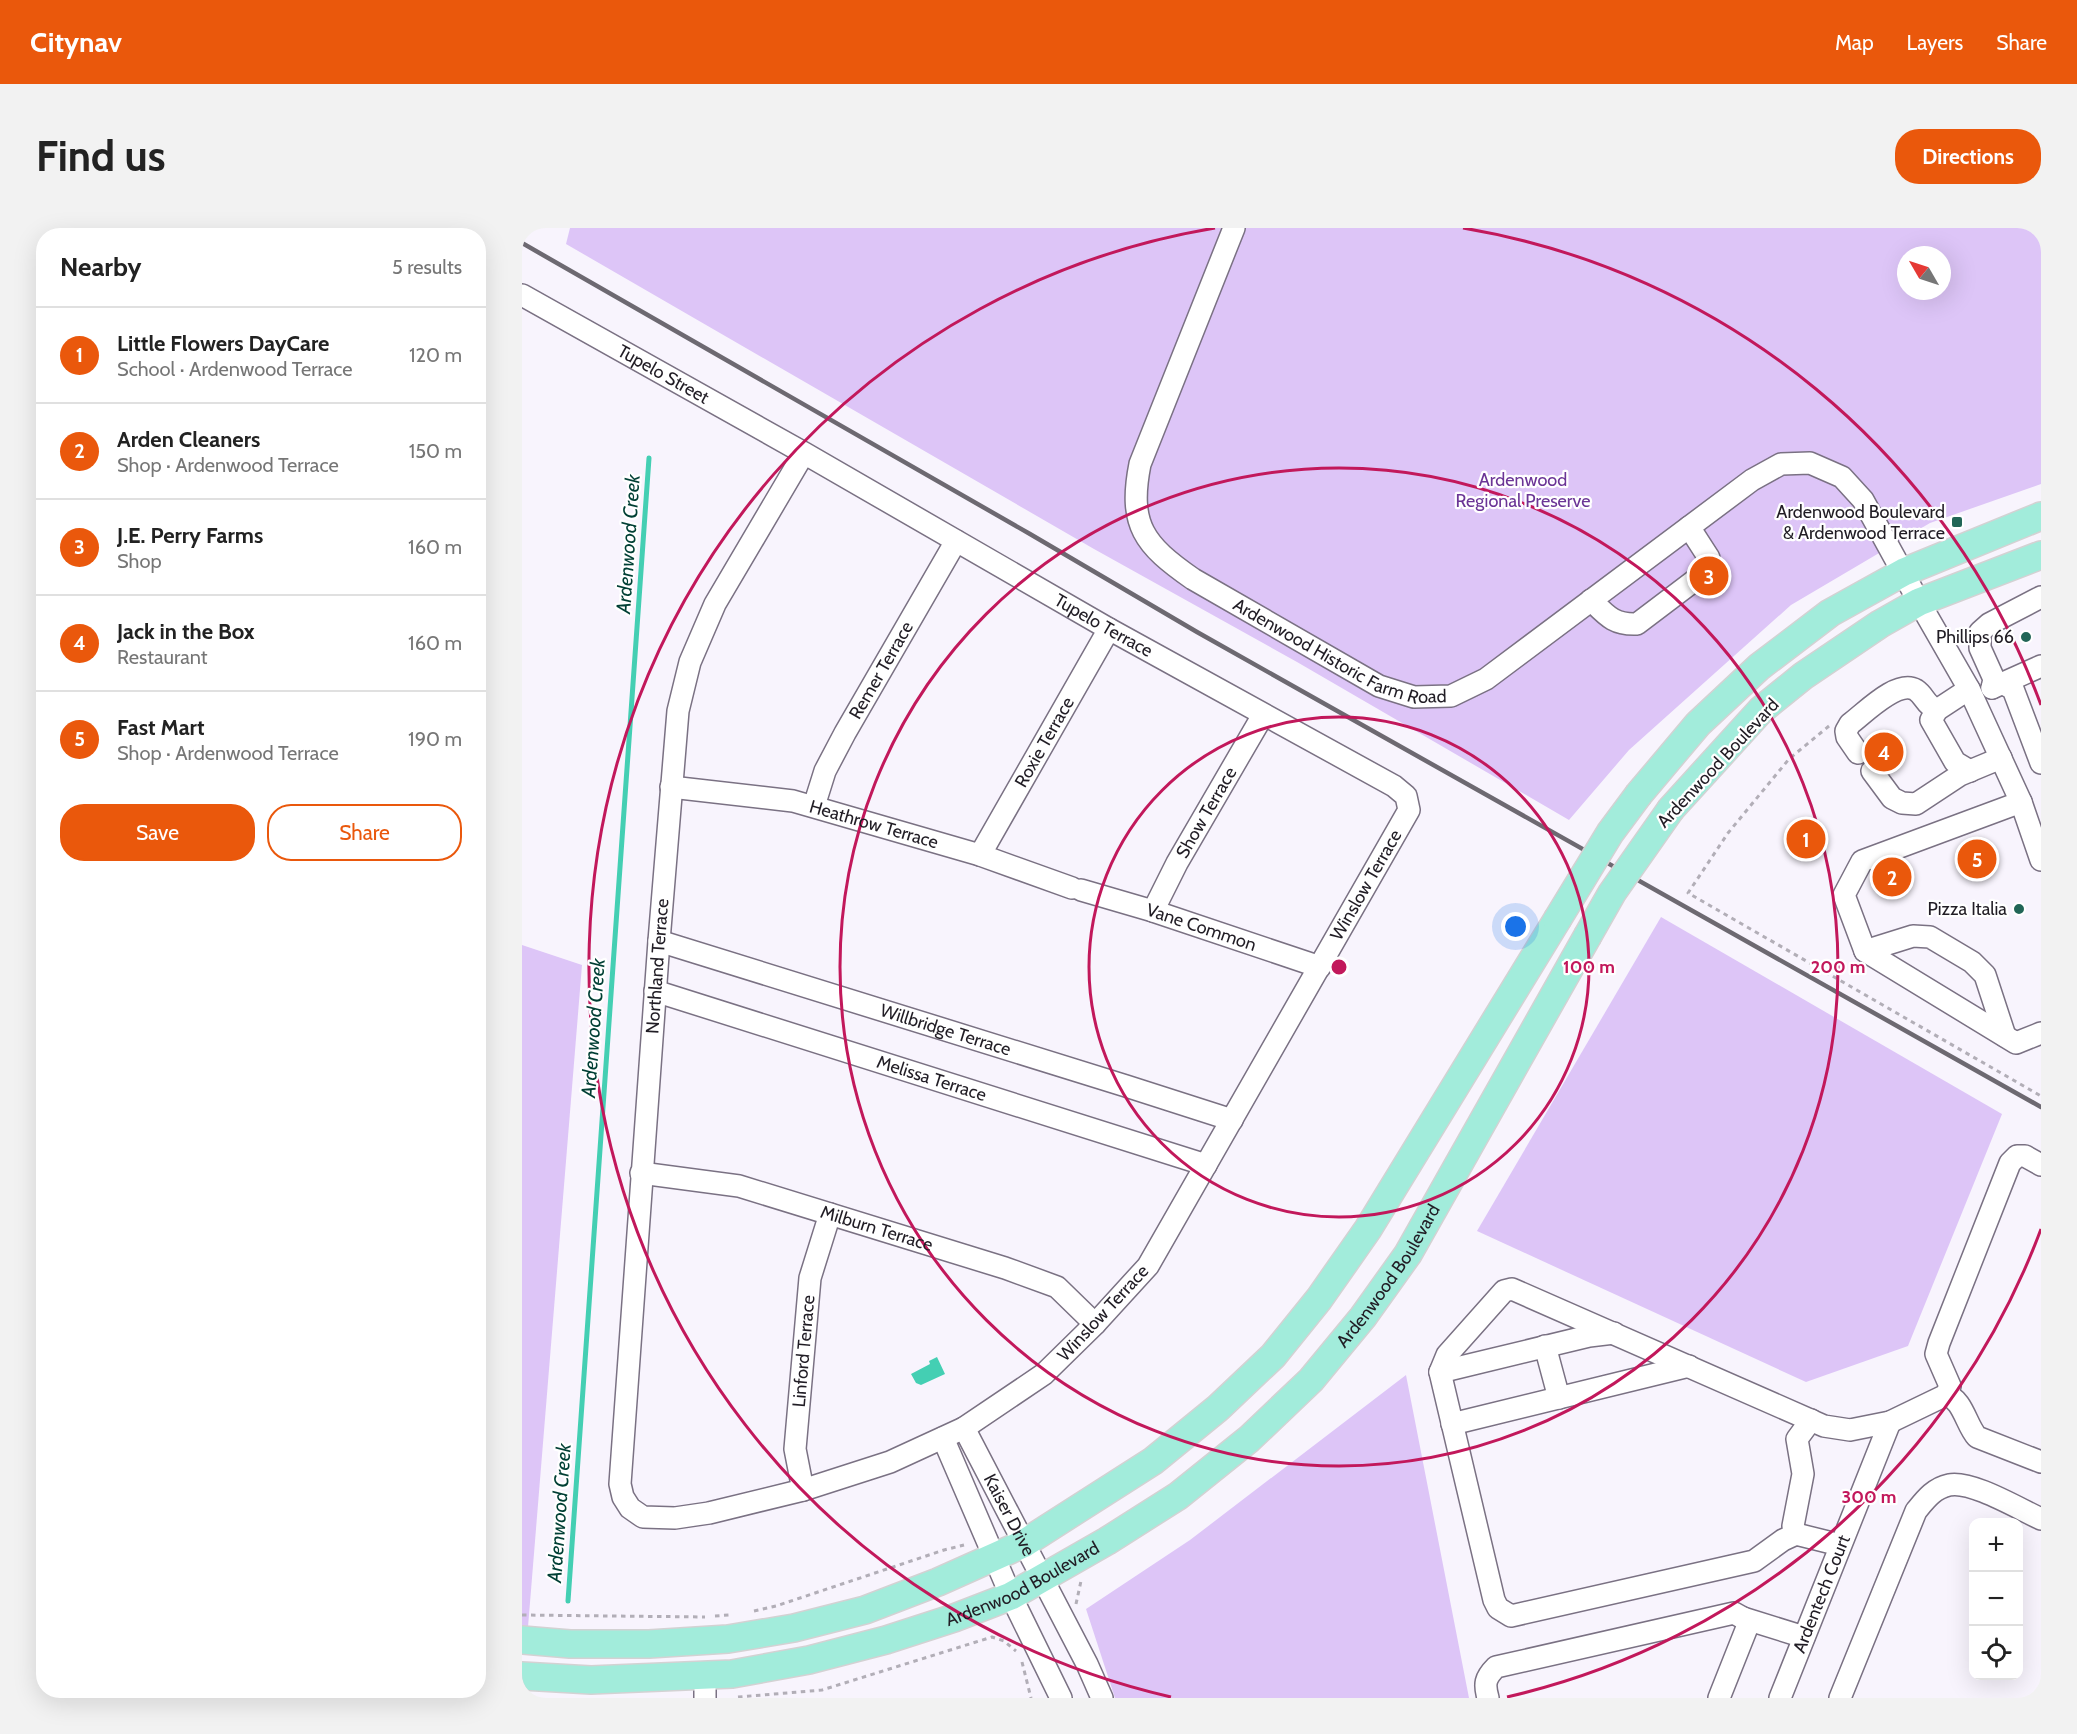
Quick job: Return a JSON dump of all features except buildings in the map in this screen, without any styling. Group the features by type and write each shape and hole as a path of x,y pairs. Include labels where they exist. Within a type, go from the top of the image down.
{"main road":[{"name":"Ardenwood Boulevard","path":"522,1640 570,1644 649,1644 728,1639 794,1628 865,1610 938,1582 1023,1544 1153,1461 1218,1408 1272,1356 1319,1299 1368,1230 1610,833 1639,794 1698,724 1759,667 1830,613 1904,572 2041,516"},
{"name":"Ardenwood Boulevard","path":"522,1676 591,1689 705,1690 732,1674 809,1660 871,1644 954,1618 1011,1596 1107,1541 1178,1496 1249,1439 1311,1380 1363,1317 1408,1254 1612,893 1671,809 1761,710 1812,670 1880,624 1918,602 2039,562"}],"street":[{"name":"Ardenwood Historic Farm Road","path":"1234,228 1140,464 1135,489 1137,515 1147,540 1169,562 1193,579 1379,686 1414,697 1451,696 1486,679 1762,475 1781,464 1810,463 1842,477 1863,500 1904,572 1918,602 1971,693 2001,758 2029,808 2041,860"},
{"name":"Tupelo Street","path":"522,295 804,453"},
{"name":"Tupelo Terrace","path":"804,453 1109,629 1394,786 1406,796"},
{"name":"Northland Terrace","path":"630,1509 623,1497 620,1484 641,1173 678,711 690,662 714,604 804,453"},
{"path":"1591,600 1606,615 1623,625 1637,624 1707,571 1709,558 1689,527"},
{"name":"Remer Terrace","path":"814,806 825,771 845,733 956,541"},
{"path":"1997,686 1980,648 1980,632 1989,624 2041,597"},
{"name":"Roxie Terrace","path":"980,855 1109,629"},
{"path":"1970,771 1955,762 1931,720 1937,710 1971,693 1997,686 2041,666"},
{"path":"1997,686 2013,689 2041,763"},
{"path":"1858,753 1846,731 1850,724 1894,690 1908,687 1918,692 1929,706 1937,710"},
{"name":"Show Terrace","path":"1153,911 1177,863 1263,715"},
{"path":"1872,771 1892,798 1902,803 1916,804 1960,775 2001,758"},
{"name":"Heathrow Terrace","path":"671,787 764,796 814,806 980,855 1077,889"},
{"name":"Winslow Terrace","path":"630,1509 643,1517 675,1518 709,1513 803,1490 890,1462 964,1428 1044,1374 1095,1324 1148,1266 1409,810 1406,796"},
{"path":"2029,808 1862,861 1844,895 1865,951 2016,1043 2041,1033"},
{"name":"Vane Common","path":"1077,889 1153,911 1320,967"},
{"path":"1865,951 1913,936 1930,938 1972,962 1985,975 2005,1036"},
{"name":"Willbridge Terrace","path":"659,941 1232,1120"},
{"name":"Melissa Terrace","path":"655,991 1206,1165"},
{"path":"1840,1545 1796,1533 1754,1562 1511,1616 1498,1608 1494,1600 1440,1372 1442,1364 1504,1291 1512,1289 1824,1426 1850,1430 1890,1422 1946,1395 1950,1386 1936,1354 1939,1343 2010,1163 2017,1156 2025,1156 2041,1165"},
{"name":"Milburn Terrace","path":"641,1173 739,1186 1005,1268 1058,1287 1095,1324"},
{"name":"Linford Terrace","path":"803,1490 795,1449 810,1278 830,1214"},
{"path":"1440,1372 1589,1336 1615,1333"},
{"path":"1545,1346 1559,1398"},
{"path":"1452,1424 1689,1366"},
{"path":"1946,1395 1957,1400 1971,1430 1977,1437 2041,1462"},
{"path":"1796,1533 1793,1526 1803,1474 1797,1439 1811,1420"},
{"name":"Ardentech Court","path":"1780,1698 1890,1422"},
{"name":"Kaiser Drive","path":"964,1428 1087,1664 1102,1698"},
{"name":"Kaiser Drive","path":"943,1438 1011,1596 1061,1698"},
{"path":"1840,1698 1916,1511 1929,1495 1948,1485 1966,1485 2041,1519"},
{"path":"1488,1698 1484,1685 1488,1675 1496,1667 1734,1613 1743,1618 1804,1637"},
{"path":"1719,1698 1748,1625 1743,1618"}],"path":[{"path":"749,1612 776,1606 944,1550 962,1545 968,1546"},
{"path":"1076,1607 1077,1591 1082,1577"},
{"path":"522,1615 706,1617 740,1614"},
{"path":"705,1690 736,1697 822,1690 997,1638 1009,1645 1021,1657 1031,1698"}],"green space":[{"name":"Ardenwood Regional Preserve","path":"570,228 2041,228 2041,484 1930,523 1791,605 1629,750 1569,820 1297,662 1094,549 566,244"},
{"path":"1661,917 2002,1114 1908,1346 1806,1382 1477,1231"},
{"path":"522,945 582,965 528,1627 522,1626"},
{"path":"1406,1375 1469,1698 1115,1698 1086,1609 1190,1540"}],"shaded area":[{"path":"937,1357 945,1374 921,1385 916,1383 911,1374 930,1364 929,1361"}],"waterway":[{"name":"Ardenwood Creek","path":"568,1601 649,458"}],"railway":[{"path":"522,243 1197,632 2041,1107"}],"place":[{"name":"Ardenwood Boulevard & Ardenwood Terrace","path":"1957,522"},
{"name":"J.E. Perry Farms","path":"1709,576"},
{"name":"Phillips 66","path":"2026,637"},
{"name":"Jack in the Box","path":"1884,752"},
{"name":"Little Flowers DayCare","path":"1806,839"},
{"name":"Fast Mart","path":"1977,859"},
{"name":"Arden Cleaners","path":"1892,877"},
{"name":"Pizza Italia","path":"2019,909"}]}
